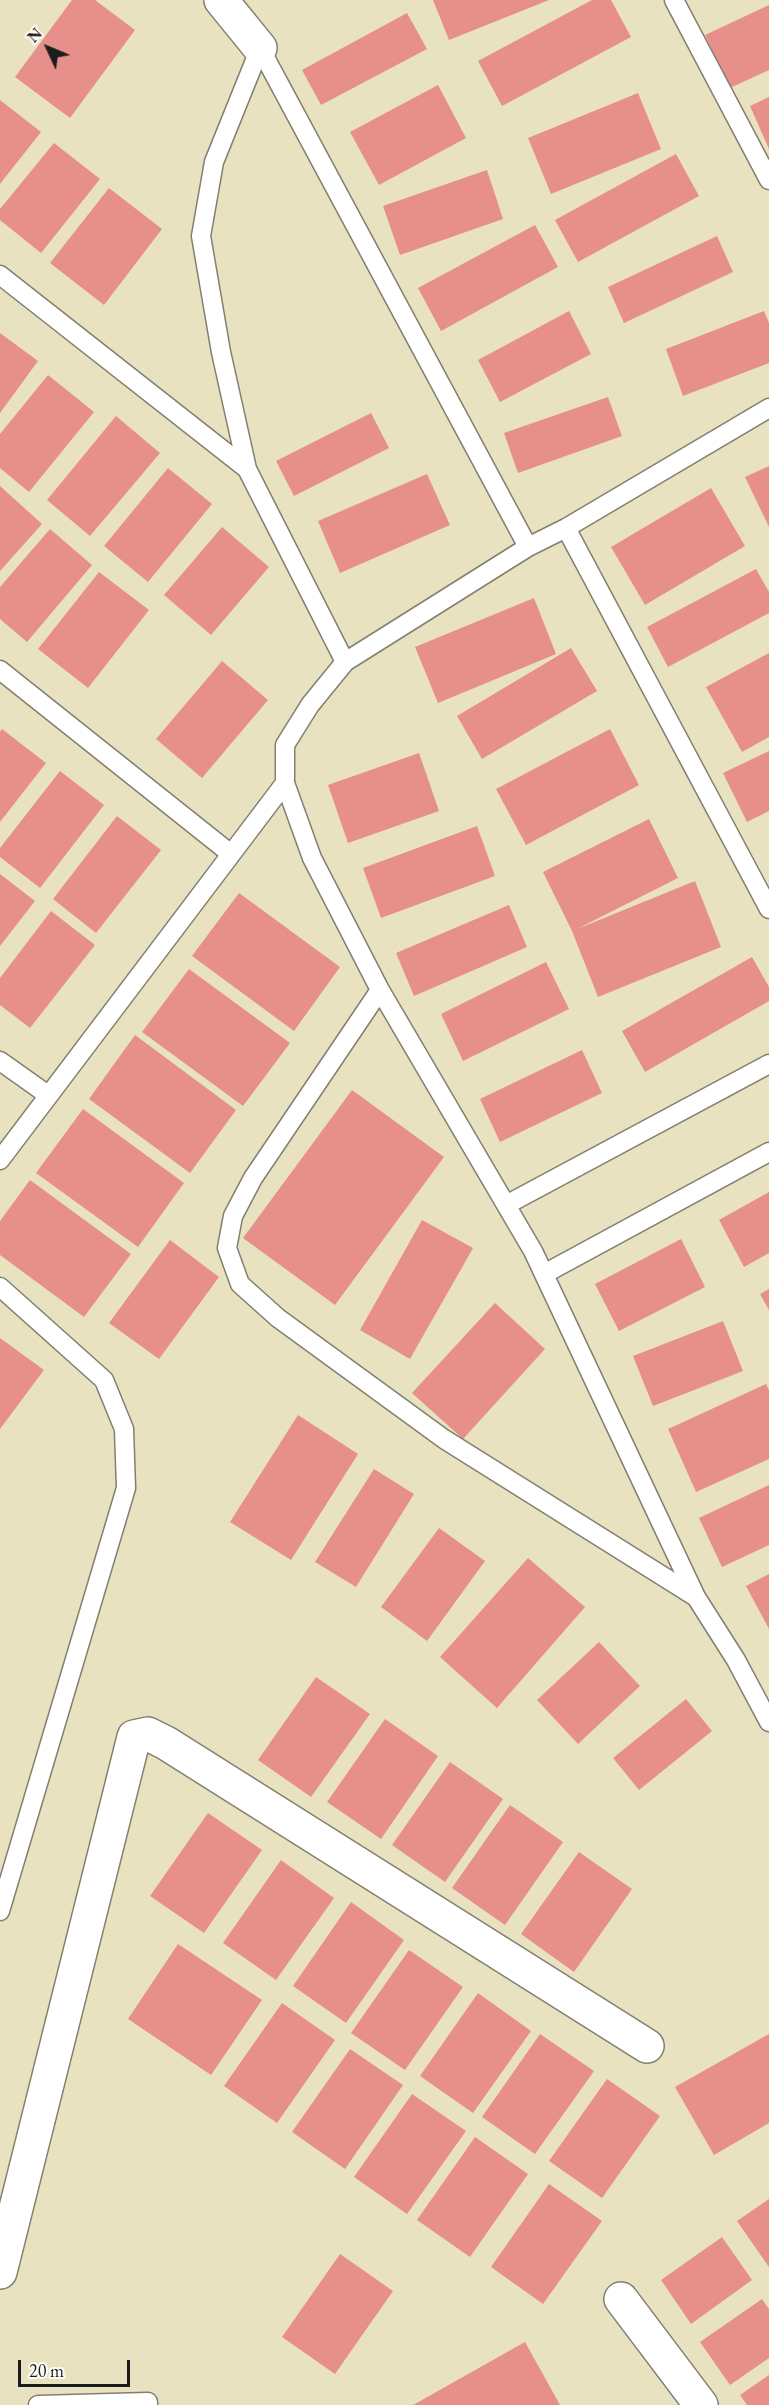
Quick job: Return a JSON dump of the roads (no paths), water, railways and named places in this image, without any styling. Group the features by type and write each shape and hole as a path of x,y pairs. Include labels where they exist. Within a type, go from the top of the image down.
{"street":[{"path":"221,0 260,48"},
{"path":"0,2272 134,1737 148,1734 166,1743 647,2046"},
{"path":"621,2299 701,2405"}],"lane":[{"path":"674,0 769,180"},
{"path":"260,48 214,162 201,237 220,352 247,469 345,662"},
{"path":"260,48 528,547"},
{"path":"0,274 247,469"},
{"path":"769,408 566,528 528,547 345,662 310,705 285,745 285,783 312,858 380,990 533,1251 696,1596 736,1660 769,1722"},
{"path":"566,528 769,909"},
{"path":"0,670 231,854"},
{"path":"0,1160 285,783"},
{"path":"380,990 253,1178 233,1216 227,1248 240,1284 278,1318 444,1439 696,1596"},
{"path":"0,1061 48,1095"},
{"path":"506,1205 769,1064"},
{"path":"543,1274 769,1152"},
{"path":"0,1287 104,1380 124,1429 126,1488 0,1911"},
{"path":"38,2405 148,2402 148,2405"}]}
